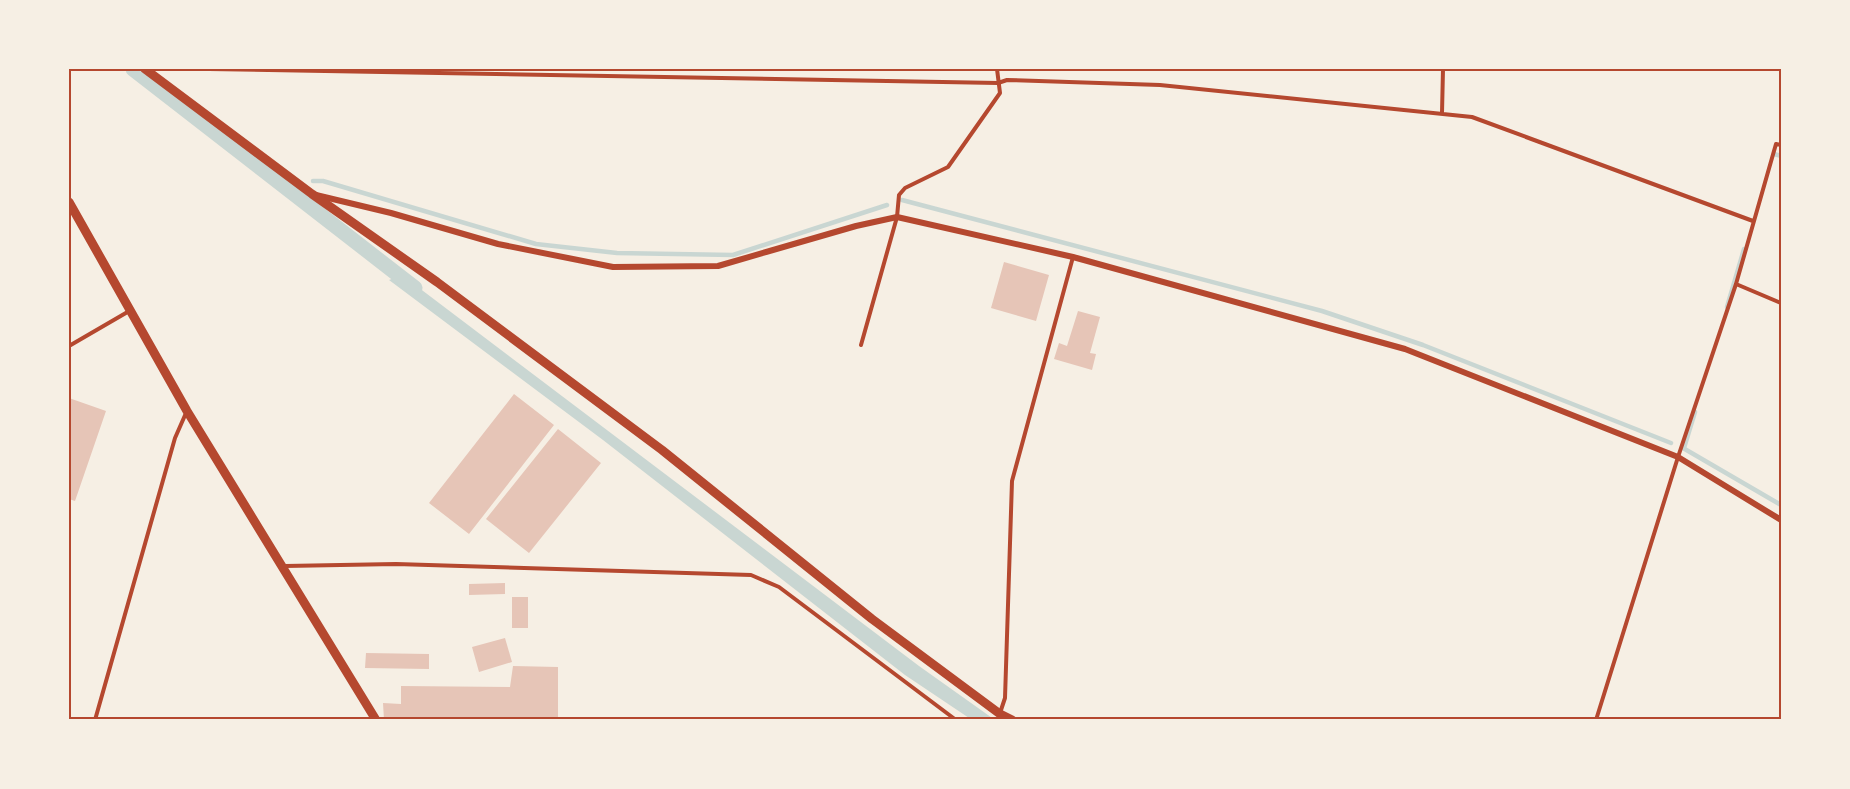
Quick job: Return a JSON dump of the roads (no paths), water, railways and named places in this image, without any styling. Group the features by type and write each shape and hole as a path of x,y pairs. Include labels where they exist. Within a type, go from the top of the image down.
{"street":[{"path":"145,69 662,450 872,619 1000,714 1012,720"},
{"path":"312,194 390,213 498,244 613,267 718,266 856,226 897,217 1073,257 1405,349 1678,457 1781,520"},
{"path":"69,202 187,411 376,720"}],"lane":[{"path":"209,69 998,83 1007,80 1160,85 1472,117 1753,221"},
{"path":"861,345 897,217 899,195 905,188 948,167 1000,93 997,69"},
{"path":"1442,114 1443,69"},
{"path":"1596,720 1678,457 1736,284 1776,144 1781,145"},
{"path":"1000,714 1005,698 1012,481 1073,257"},
{"path":"1736,284 1781,303"},
{"path":"69,346 131,309"},
{"path":"95,720 175,438 187,411"},
{"path":"281,566 396,564 751,575 779,586 956,720"}],"waterway":[{"path":"133,69 415,288"},
{"path":"1774,154 1781,156"},
{"path":"313,181 323,181 536,244 617,253 733,255 887,205"},
{"path":"902,200 1322,311 1423,345 1671,443"},
{"path":"1727,307 1744,249"},
{"path":"1684,448 1695,412"},
{"path":"1683,448 1781,505"}]}
